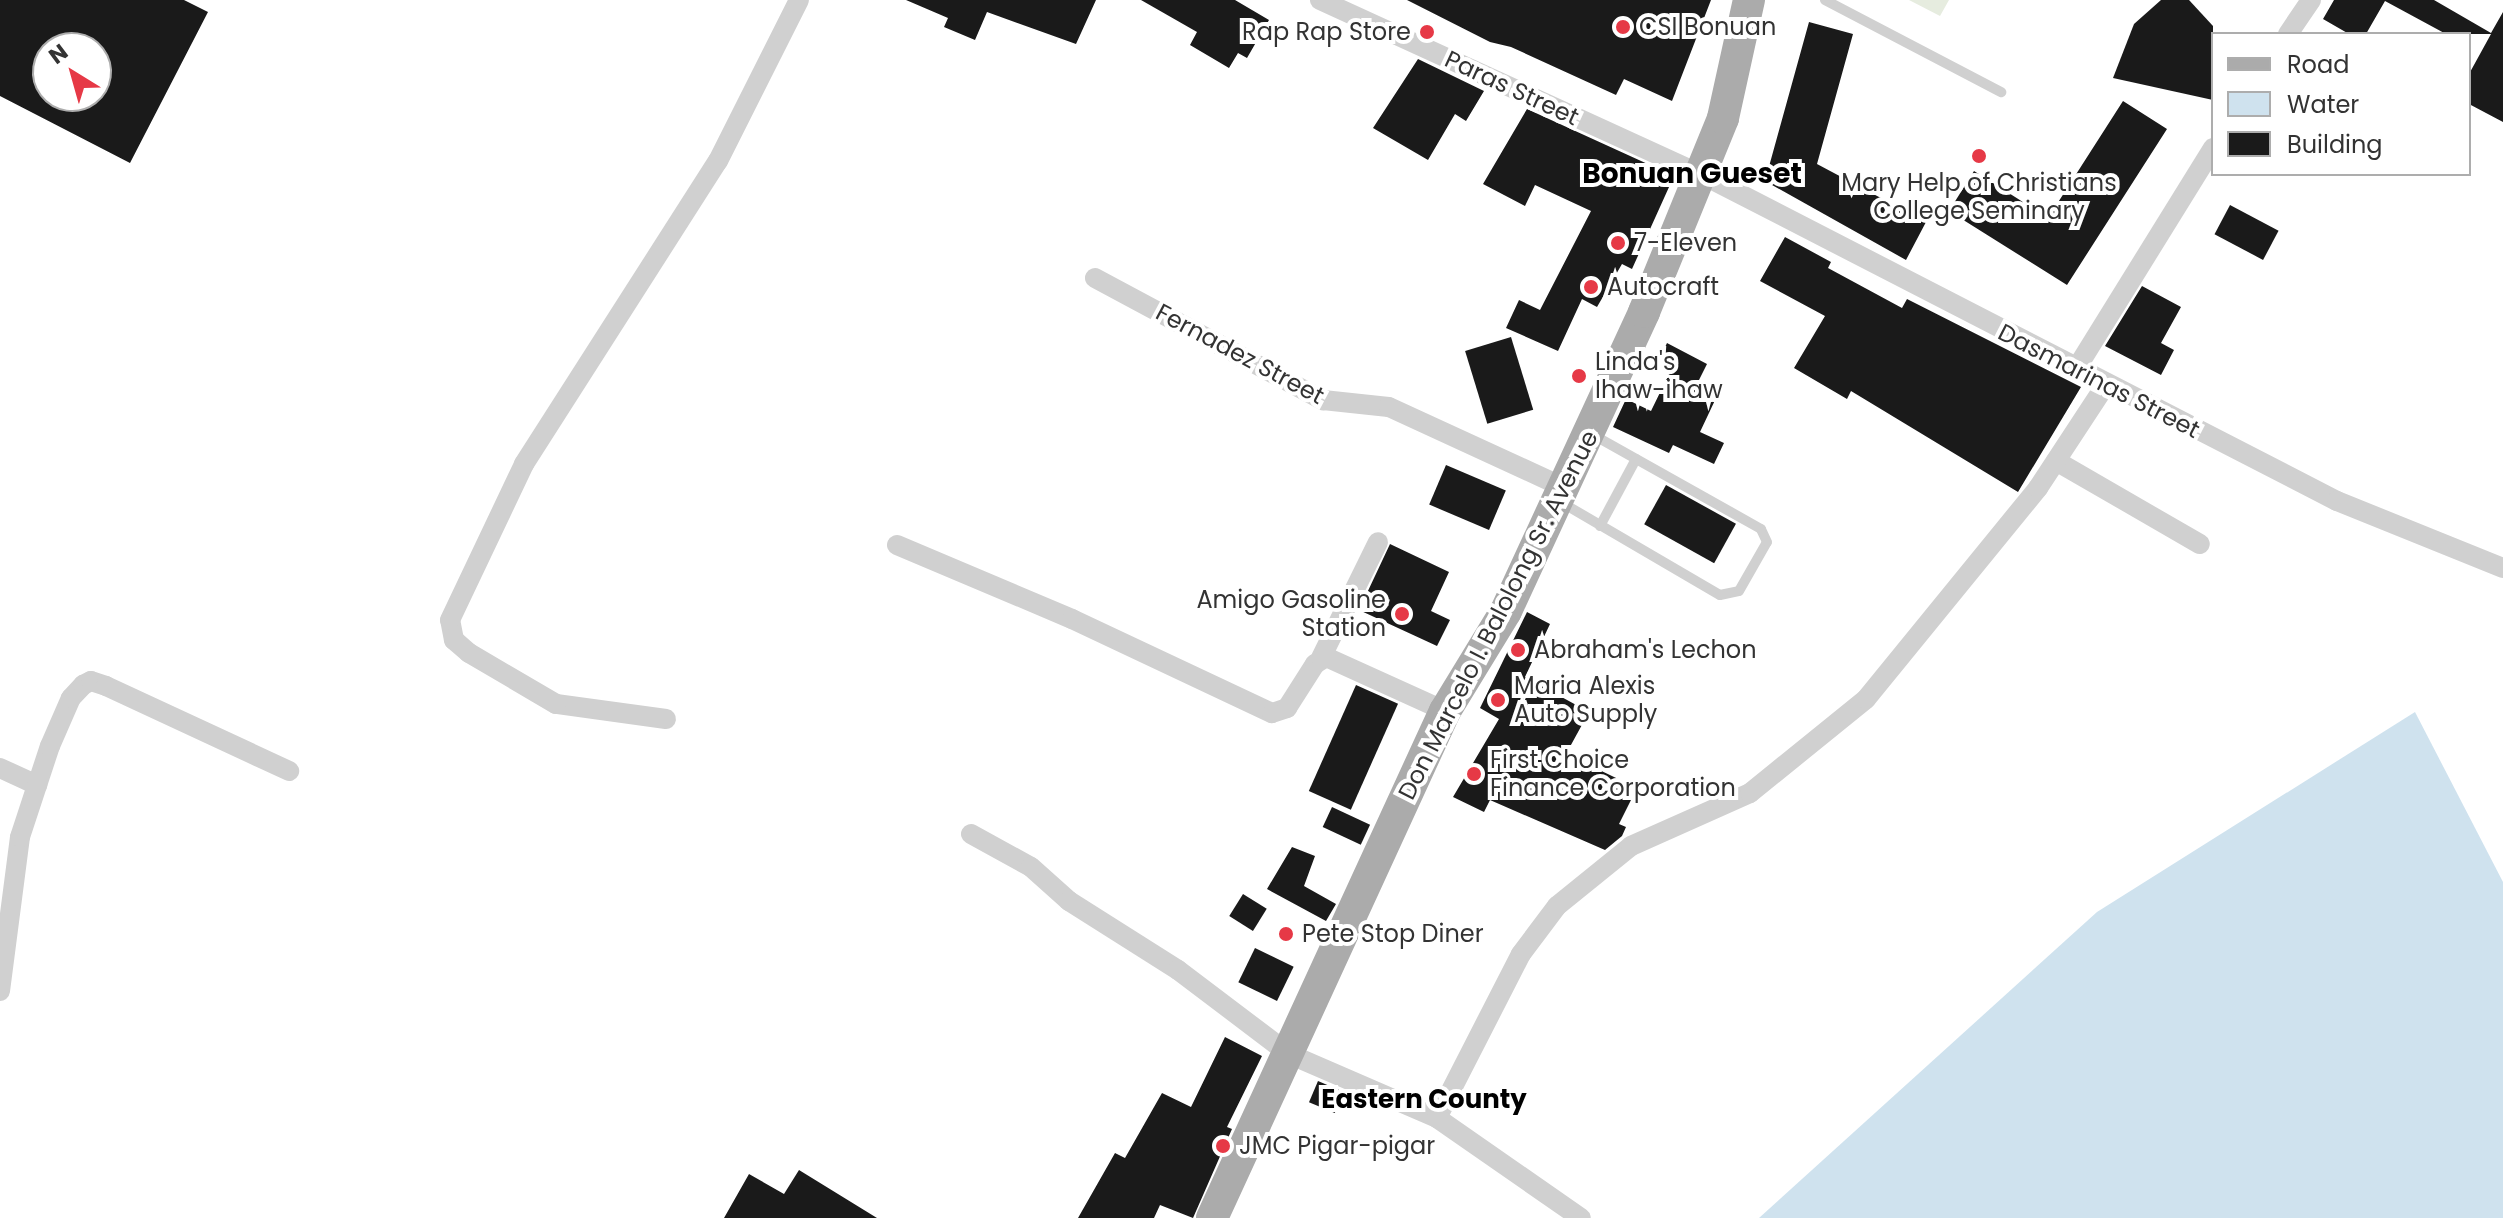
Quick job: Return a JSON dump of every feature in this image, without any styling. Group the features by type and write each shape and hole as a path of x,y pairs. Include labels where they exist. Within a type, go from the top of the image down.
{"main road":[{"name":"Don Marcelo I. Balolong Sr. Avenue","path":"1212,1218 1445,711 1506,611 1590,433 1703,175 1723,118 1749,0"}],"street":[{"path":"666,719 556,704 469,653 454,640 450,620 524,464 718,161 799,0"},
{"name":"Paras Street","path":"1320,0 1703,175"},
{"path":"2289,32 2311,0"},
{"path":"2076,369 2211,151"},
{"name":"Dasmarinas Street","path":"1703,175 2105,386 2337,501 2503,568"},
{"name":"Fernadez Street","path":"1095,278 1323,400 1389,407 1562,495"},
{"path":"1437,1118 1466,1070 1521,954 1557,906 1631,846 1750,793 1866,699 1942,612 2056,461 2105,386"},
{"path":"2056,461 2200,544"},
{"path":"897,545 1072,619 1272,713 1287,708 1321,658 1378,542"},
{"path":"1321,658 1445,711"},
{"path":"0,991 20,837 71,698 91,681 289,771"},
{"path":"0,768 37,785"},
{"path":"971,834 1031,867 1069,901 1178,970 1289,1054 1437,1118 1581,1218"}],"lane":[{"path":"1825,0 2001,92"},
{"path":"1562,495 1600,526 1720,595 1739,591 1767,542 1766,534 1590,433"},
{"path":"1600,526 1636,459"}],"shaded area":[{"path":"1909,0 1949,0 1940,16"}],"water":[{"path":"2415,712 2503,882 2503,1218 1759,1218 2097,912"}],"building":[{"path":"0,0 184,0 208,12 130,163 0,96"},
{"path":"906,0 1096,0 1076,44 987,12 975,40 944,27 948,18"},
{"path":"1141,0 1235,0 1269,20 1247,58 1238,53 1229,68 1190,45 1197,32"},
{"name":"CSI Bonuan","path":"1407,0 1711,0 1672,101 1624,79 1616,95 1511,47 1490,42"},
{"path":"2161,0 2189,0 2213,26 2211,100 2113,78 2134,24"},
{"path":"2334,0 2434,0 2491,33 2503,12 2503,122 2471,105 2471,70 2491,34 2442,32 2385,1 2367,32 2346,32 2323,19"},
{"path":"1809,22 1853,34 1817,164 1926,222 1906,260 1765,181"},
{"path":"1418,59 1484,91 1466,121 1455,114 1428,160 1373,128"},
{"path":"2123,101 2167,129 2067,285 1949,211 1974,171 2048,218"},
{"path":"1527,109 1674,176 1632,269 1622,264 1597,307 1582,299 1558,351 1506,328 1519,300 1540,310 1591,211 1535,185 1525,206 1483,184"},
{"path":"2230,205 2279,231 2263,260 2215,234"},
{"path":"1785,237 1831,262 1828,268 1902,308 1907,299 2081,387 2018,492 1851,391 1847,399 1794,368 1825,316 1760,281"},
{"path":"2142,286 2181,307 2161,343 2174,350 2161,375 2105,346"},
{"path":"1511,337 1533,410 1487,424 1465,351"},
{"path":"1667,343 1707,364 1696,386 1717,396 1700,432 1724,443 1714,464 1673,445 1669,453 1613,427 1626,399 1651,411 1670,372 1656,366"},
{"path":"1446,465 1506,490 1489,530 1429,505"},
{"path":"1666,485 1736,524 1714,563 1644,524"},
{"path":"1390,544 1449,572 1431,611 1450,620 1437,646 1359,610"},
{"path":"1527,612 1550,624 1525,677 1589,712 1566,754 1637,788 1619,824 1626,827 1622,836 1605,850 1490,800 1484,812 1453,797 1499,719 1480,708"},
{"path":"1356,685 1398,704 1351,810 1309,791"},
{"path":"1332,807 1370,825 1361,845 1323,827"},
{"path":"1292,847 1315,856 1304,886 1336,904 1326,921 1267,889"},
{"path":"1243,894 1267,909 1253,931 1229,916"},
{"path":"1255,948 1294,967 1277,1001 1238,982"},
{"path":"1225,1037 1262,1056 1227,1127 1232,1129 1193,1218 1160,1205 1154,1218 1078,1218 1115,1153 1125,1158 1162,1093 1191,1107"},
{"path":"1318,1081 1344,1092 1335,1113 1309,1102"},
{"path":"799,1170 877,1218 724,1218 749,1174 784,1194"}],"place":[{"name":"CSI Bonuan","path":"1623,27"},
{"name":"Rap Rap Store","path":"1427,32"},
{"name":"Mary Help of Christians College Seminary","path":"1979,156"},
{"name":"7-Eleven","path":"1618,243"},
{"name":"Autocraft","path":"1591,287"},
{"name":"Linda's Ihaw-ihaw","path":"1579,376"},
{"name":"Amigo Gasoline Station","path":"1402,614"},
{"name":"Abraham's Lechon","path":"1518,650"},
{"name":"Maria Alexis Auto Supply","path":"1498,700"},
{"name":"First Choice Finance Corporation","path":"1474,774"},
{"name":"Pete Stop Diner","path":"1286,934"},
{"name":"JMC Pigar-pigar","path":"1223,1146"}],"district":[{"name":"Bonuan Gueset","path":"1692,174"},
{"name":"Eastern County","path":"1424,1100"}]}
